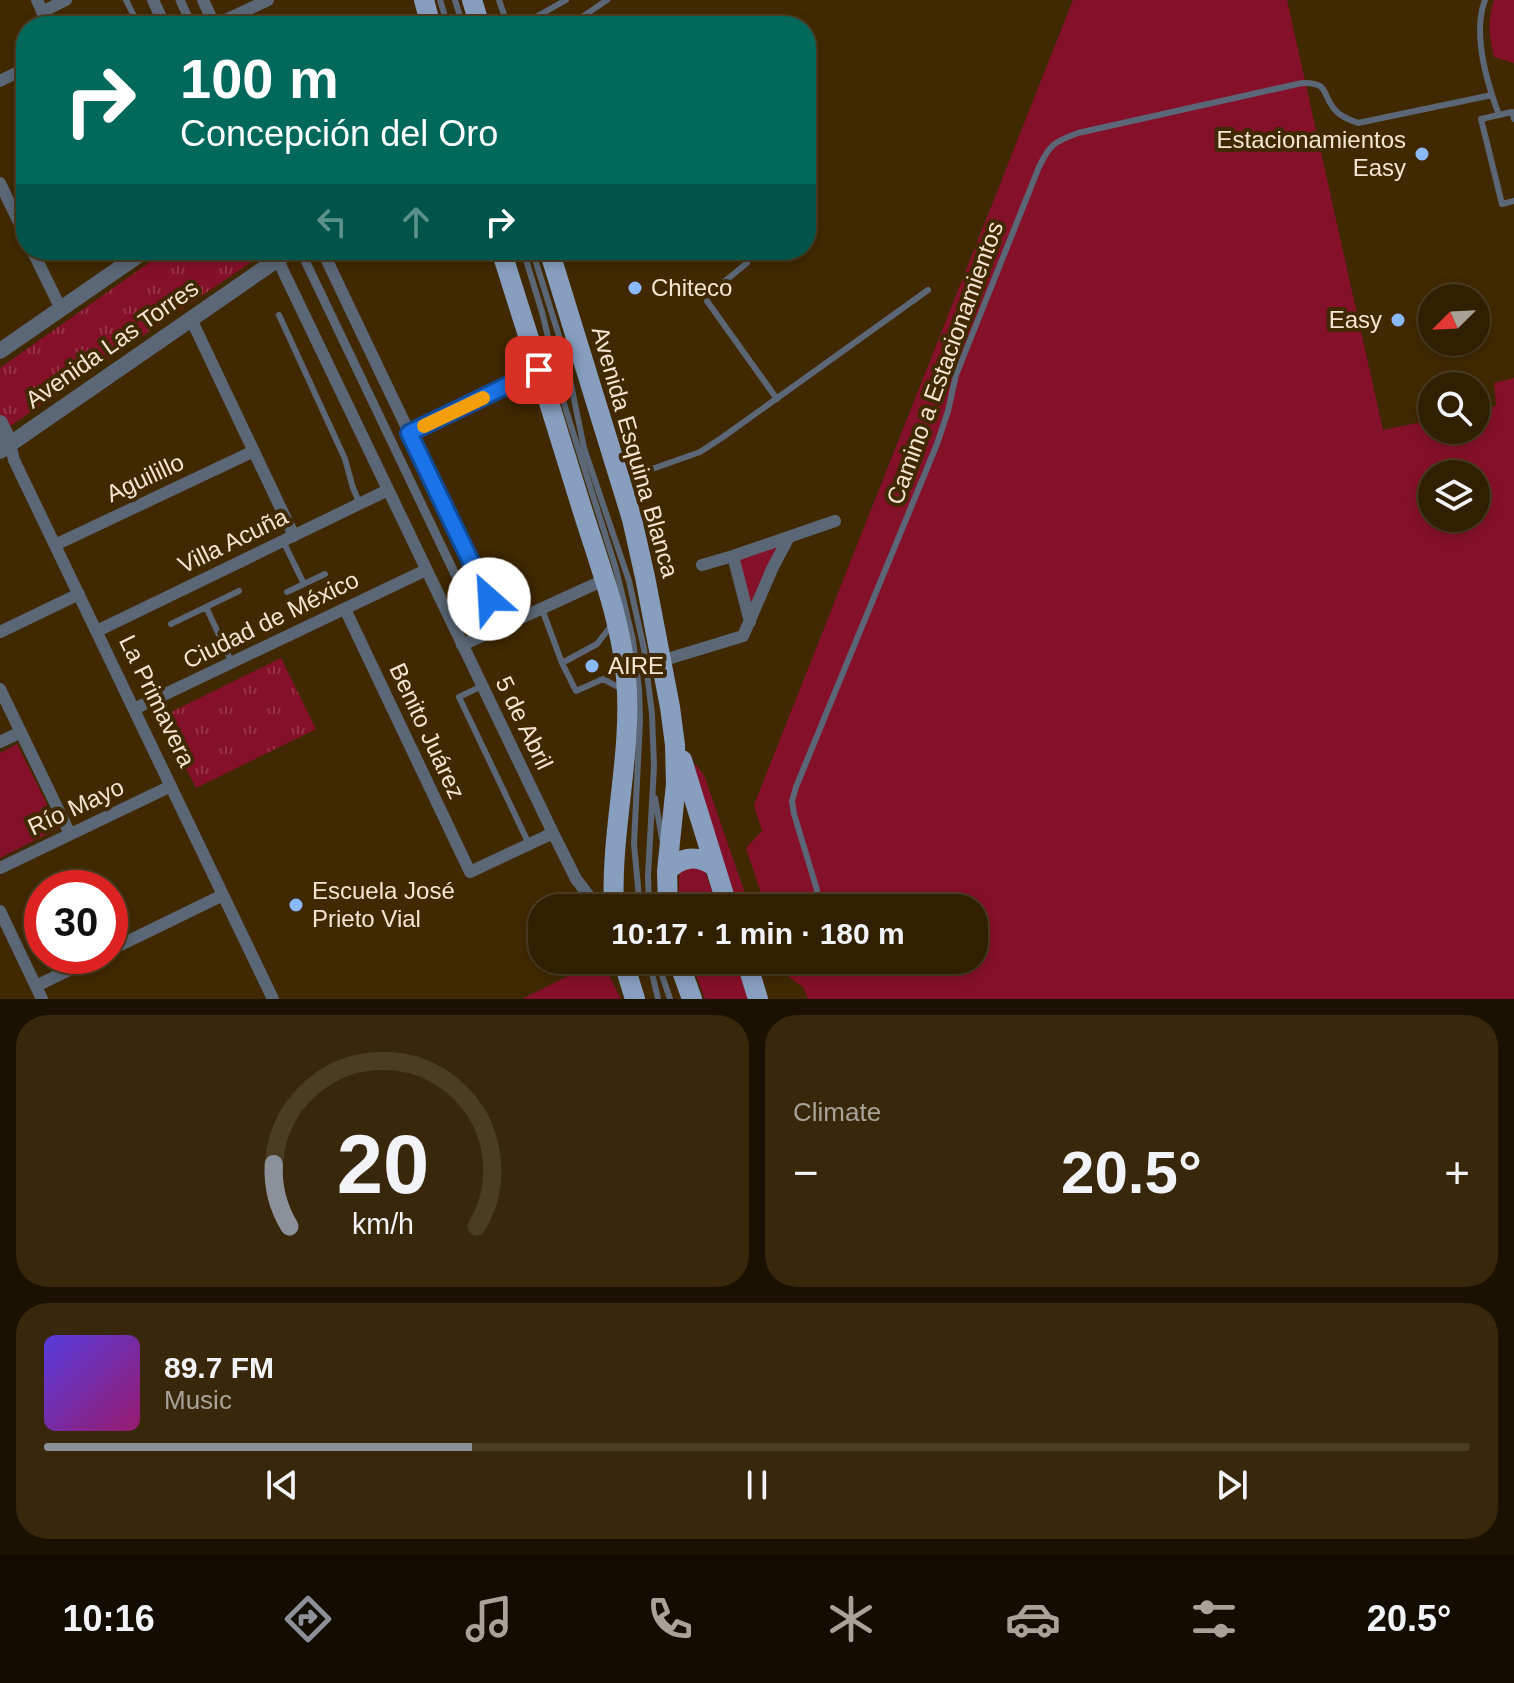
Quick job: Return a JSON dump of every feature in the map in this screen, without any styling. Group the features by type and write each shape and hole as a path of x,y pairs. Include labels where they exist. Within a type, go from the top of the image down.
{"main road":[{"path":"504,260 604,580 623,655 627,728 614,894"},
{"name":"Avenida Esquina Blanca","path":"552,260 621,481 640,551 661,661 675,745 675,804 667,871 668,894"},
{"path":"675,745 685,767 723,894"},
{"path":"667,871 690,858 714,866"},
{"path":"627,974 635,999"},
{"path":"683,974 692,999"},
{"path":"750,974 758,999"}],"street":[{"path":"39,6 66,0"},
{"path":"235,16 268,0"},
{"path":"0,183 16,216"},
{"path":"37,260 61,309"},
{"path":"0,351 132,260"},
{"name":"Avenida Las Torres","path":"5,448 271,260"},
{"name":"5 de Abril","path":"283,260 426,570 553,833 576,879 587,894"},
{"path":"305,260 484,635"},
{"path":"327,260 502,627"},
{"path":"191,319 254,451 289,538"},
{"path":"409,433 539,370"},
{"name":"La Primavera","path":"0,423 5,448 14,460 273,999"},
{"name":"Aguilillo","path":"55,545 254,451"},
{"name":"Villa Acuña","path":"97,631 388,490"},
{"path":"702,565 835,521"},
{"path":"661,661 743,636 789,537"},
{"path":"733,556 750,622"},
{"name":"Ciudad de México","path":"134,709 426,570"},
{"path":"462,645 604,580"},
{"path":"0,632 79,594"},
{"name":"Benito Juárez","path":"345,609 470,872 529,844"},
{"path":"0,689 70,834"},
{"path":"0,742 21,732"},
{"name":"Río Mayo","path":"0,868 171,786"},
{"path":"529,844 553,833"},
{"path":"128,941 223,895"},
{"path":"0,911 42,999"},
{"path":"36,986 61,974"}],"lane":[{"path":"538,16 566,0"},
{"path":"584,16 607,0"},
{"path":"1485,0 1480,23 1481,45 1499,115"},
{"name":"Camino a Estacionamientos","path":"816,894 794,814 792,801 796,787 937,444 956,375 1048,149 1078,133 1302,83 1321,86 1336,111 1358,123 1492,95"},
{"path":"1514,119 1512,112 1481,119 1502,204 1514,201"},
{"path":"526,260 563,398 616,569 633,640 640,720 634,844 639,894"},
{"path":"535,260 565,355 584,448 622,556 644,649 652,714 649,894"},
{"path":"747,263 708,295 707,301 777,399"},
{"path":"621,481 700,452 928,290"},
{"path":"279,315 345,459 360,504"},
{"path":"289,538 304,584"},
{"path":"287,592 325,574"},
{"path":"171,624 239,591"},
{"path":"206,607 232,663"},
{"path":"542,609 576,691 603,679 627,692"},
{"path":"562,663 597,644 616,620"},
{"path":"482,686 459,697 529,844"},
{"path":"653,787 667,871"},
{"path":"652,974 658,999"},
{"path":"662,974 670,999"}],"green space":[{"path":"1073,0 1287,0 1383,430 1418,423 1418,444 1490,444 1490,407 1496,406 1494,383 1514,378 1514,999 808,999 803,987 788,974 988,974 988,894 761,894 746,848 762,831 754,805"},
{"path":"1494,0 1514,0 1514,63 1494,57 1490,15"},
{"path":"153,260 254,260 0,433 0,368"},
{"path":"778,544 752,607 739,560"},
{"path":"281,658 316,729 196,788 161,717"},
{"path":"17,744 59,828 0,858 0,753"},
{"path":"696,765 704,775 745,894 729,894 688,770"},
{"path":"683,866 700,867 713,894 679,894 679,876"},
{"path":"572,974 608,974 621,999 522,999"},
{"path":"695,974 740,974 748,999 705,999"}],"slow traffic":[{"path":"424,426 483,398"}],"place":[{"name":"Estacionamientos Easy","path":"1422,154"},
{"name":"Chiteco","path":"635,288"},
{"name":"Easy","path":"1398,320"},
{"name":"AIRE","path":"592,666"},
{"name":"Escuela José Prieto Vial","path":"296,905"}],"route":[{"path":"489,599 409,433 539,370"}]}
